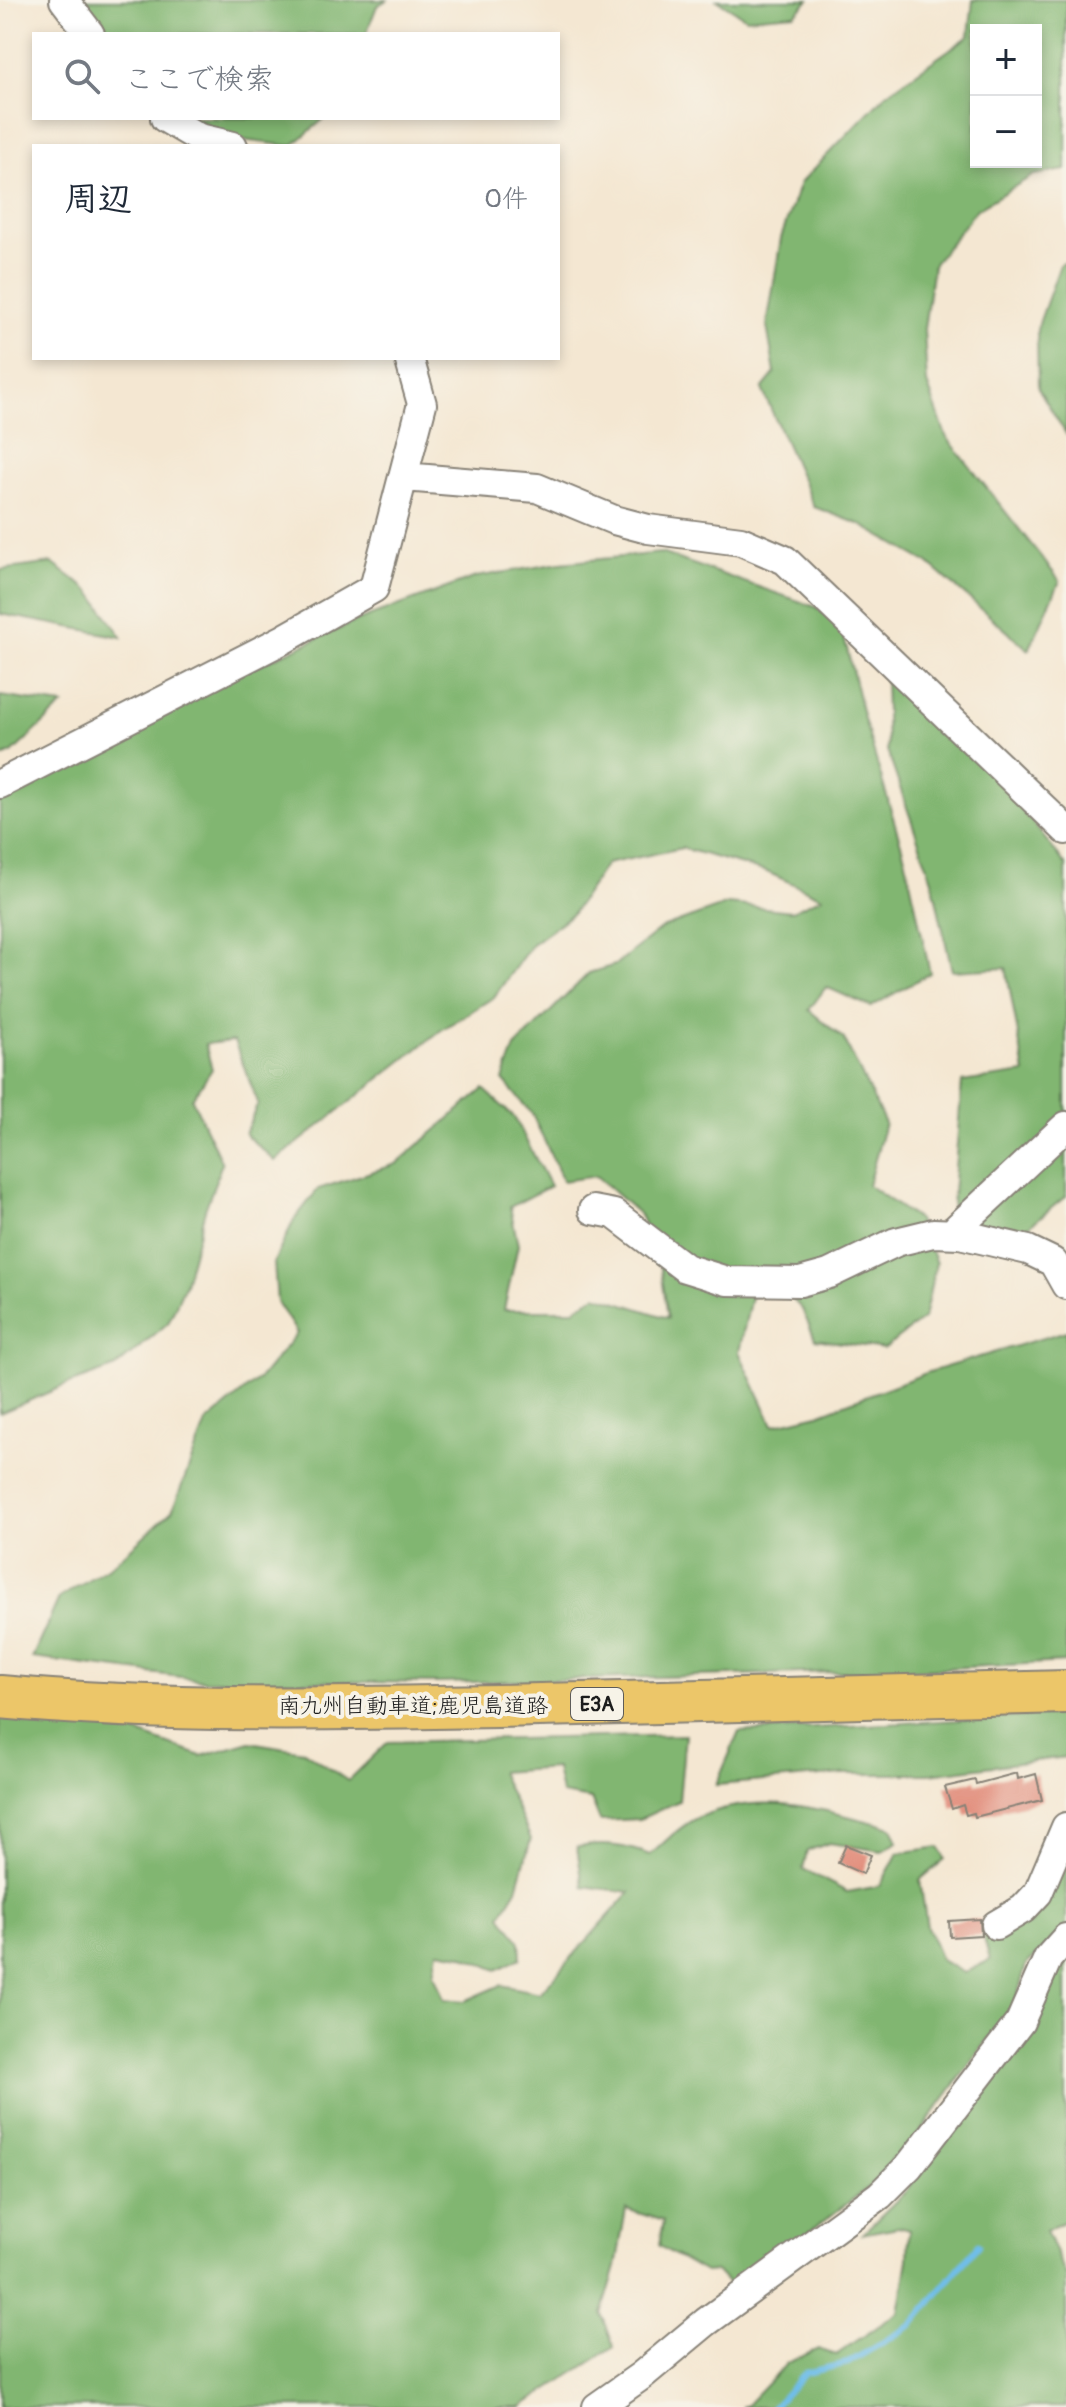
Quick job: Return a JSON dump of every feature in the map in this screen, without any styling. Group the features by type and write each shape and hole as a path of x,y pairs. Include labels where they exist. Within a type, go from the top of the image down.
{"highway":[{"name":"南九州自動車道;鹿児島道路","path":"0,1697 128,1705 425,1707 795,1701 1066,1692"}],"street":[{"path":"64,0 88,32"},
{"path":"168,120 199,138 224,144"},
{"path":"0,784 284,639 374,588 422,404 410,360"},
{"path":"404,477 537,488 614,520 648,529 741,541 785,560 1066,830"},
{"path":"960,1234 957,1228 1066,1126"},
{"path":"593,1210 614,1214 685,1268 727,1281 800,1282 829,1274 896,1242 933,1233 960,1234 1028,1250 1053,1262 1066,1285"},
{"path":"996,1925 1023,1909 1038,1893 1066,1827"},
{"path":"597,2407 641,2376 706,2322 880,2195 909,2166 1020,2022 1048,1958 1066,1938"}],"green space":[{"path":"78,0 387,0 377,6 367,32 103,32"},
{"path":"717,0 809,0 795,14 746,18"},
{"path":"973,0 1066,0 1066,170 1034,175 977,209 933,265 924,329 927,383 946,436 1060,581 1029,650 928,563 859,524 814,507 762,389 775,373 767,326 781,238 800,183 887,93 969,36 970,27 970,168 1042,168 1042,24 970,24"},
{"path":"191,120 323,120 294,144 232,139"},
{"path":"1066,262 1066,434 1038,388 1037,329 1060,265"},
{"path":"661,553 816,607 842,628 864,719 906,861 930,973 871,1007 826,987 809,1010 844,1039 885,1123 868,1185 918,1220 936,1263 924,1318 884,1349 815,1339 802,1309 776,1282 751,1297 739,1352 773,1425 818,1414 929,1372 1066,1331 1066,1662 909,1670 439,1683 204,1680 32,1658 59,1598 113,1564 172,1511 206,1423 261,1377 297,1333 277,1302 274,1262 294,1220 318,1189 396,1164 484,1089 514,1117 550,1186 510,1207 518,1245 504,1310 573,1310 596,1295 668,1318 659,1256 640,1215 596,1176 563,1181 532,1114 503,1080 515,1047 589,973 615,965 662,928 728,904 792,911 822,897 767,872 682,848 606,864 572,914 532,944 494,997 440,1031 275,1161 245,1134 258,1103 234,1041 205,1044 212,1069 192,1099 222,1163 205,1210 184,1287 168,1323 116,1367 0,1413 0,790 76,746 357,621 476,577 560,563"},
{"path":"52,563 91,592 122,637 0,614 0,570"},
{"path":"885,677 975,750 1066,865 1066,1196 1005,1246 951,1218 962,1082 1025,1073 1006,968 952,971 932,880 887,750"},
{"path":"0,696 63,705 12,753 0,758"},
{"path":"0,1712 130,1730 201,1756 250,1742 304,1751 348,1781 388,1742 685,1735 679,1801 640,1819 600,1821 591,1799 561,1794 556,1768 500,1772 531,1839 517,1889 501,1915 520,1942 521,1958 497,1970 462,1955 438,1951 434,1974 444,1999 465,2001 501,1985 540,1993 630,1892 583,1886 577,1847 614,1846 650,1855 692,1820 724,1808 748,1804 796,1806 892,1827 898,1842 882,1851 829,1843 807,1851 803,1869 847,1892 880,1886 898,1853 939,1847 945,1859 920,1880 927,1927 941,1960 964,1973 990,1960 983,1935 1024,1916 1066,1817 1066,1927 1026,1965 1016,2001 914,2140 869,2187 733,2289 716,2271 705,2272 659,2246 663,2221 626,2209 616,2267 602,2314 614,2347 521,2407 0,2407"},
{"path":"1066,1714 1066,1757 929,1774 844,1774 716,1785 739,1732"},
{"path":"1066,1943 1066,2220 1046,2231 1066,2276 1066,2407 741,2407 747,2405 787,2363 818,2349 836,2355 899,2312 908,2260 909,2230 898,2227 862,2234 905,2192 998,2058"}],"building":[{"path":"1017,1773 1018,1779 1036,1774 1042,1800 975,1817 974,1813 966,1815 963,1805 952,1809 945,1787 975,1780 976,1784"},
{"path":"846,1845 871,1855 863,1874 838,1863"},
{"path":"980,1919 981,1935 950,1937 949,1921"}],"waterway":[{"path":"773,2407 805,2373 848,2363 912,2325 978,2245"}]}
